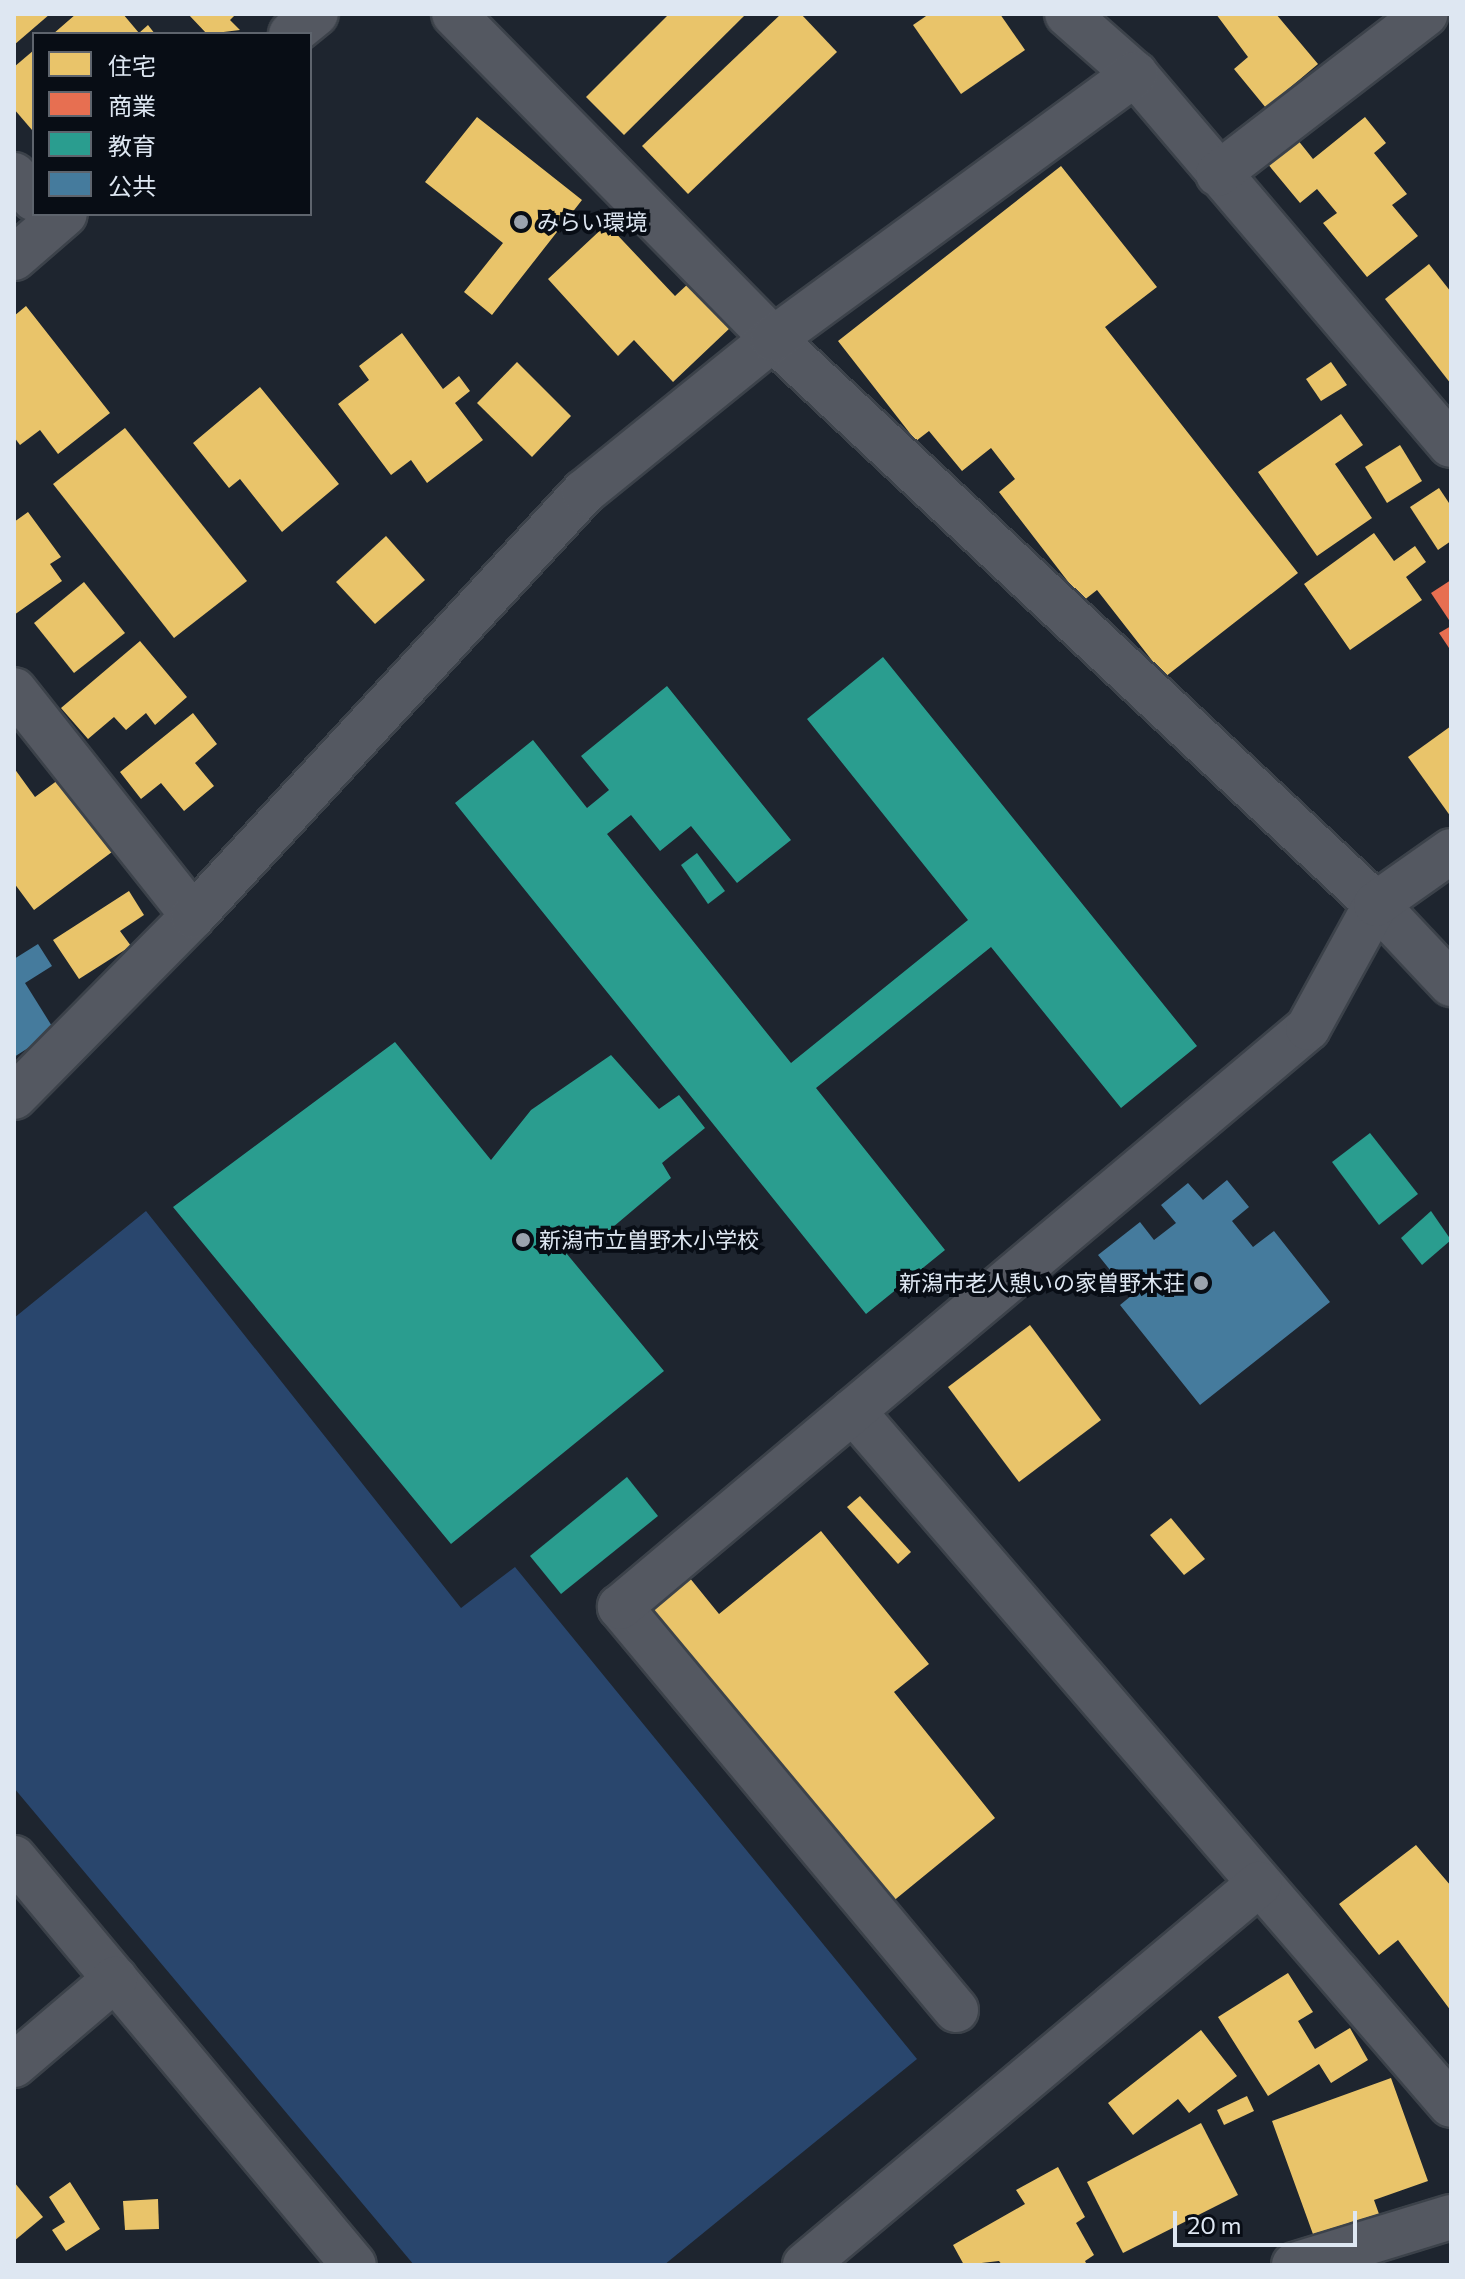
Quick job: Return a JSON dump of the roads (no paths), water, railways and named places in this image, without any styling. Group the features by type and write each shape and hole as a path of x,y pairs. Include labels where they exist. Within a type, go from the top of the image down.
{"street":[{"path":"294,32 316,14"},
{"path":"454,14 773,339 1376,904 1451,984"},
{"path":"1067,14 1135,74 1451,445"},
{"path":"1218,174 1426,14"},
{"path":"14,1097 193,916 584,492 773,339 1135,74"},
{"path":"14,175 32,194"},
{"path":"14,258 47,216"},
{"path":"14,690 193,916"},
{"path":"956,2010 620,1607 1308,1028 1376,904 1451,851"},
{"path":"853,1411 1451,2105"},
{"path":"14,1858 354,2265"},
{"path":"805,2265 1259,1884"},
{"path":"14,2065 115,1979"},
{"path":"1294,2265 1451,2217"}],"place":[{"name":"みらい環境","path":"521,222"},
{"name":"新潟市立曽野木小学校","path":"523,1240"},
{"name":"新潟市老人憩いの家曽野木荘","path":"1201,1283"}]}
